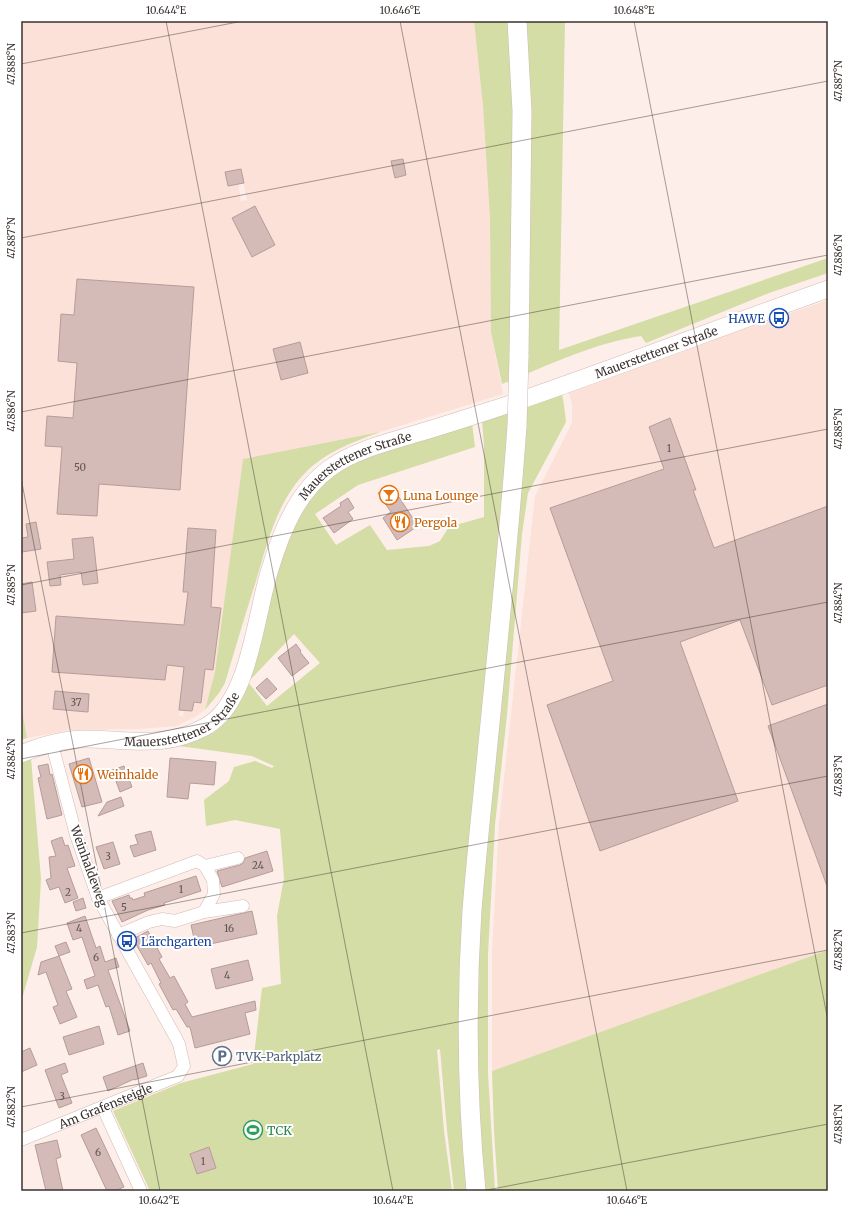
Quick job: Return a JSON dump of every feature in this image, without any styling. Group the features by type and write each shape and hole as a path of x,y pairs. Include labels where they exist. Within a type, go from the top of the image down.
{"main road":[{"path":"476,1191 471,1118 469,1054 469,976 472,910 509,528 517,426 520,357 522,111 517,21"},
{"name":"Mauerstettener Straße","path":"21,754 52,744 82,739 163,741 186,736 208,726 219,716 231,702 243,677 270,567 288,521 300,499 317,480 329,468 345,458 378,445 524,399 828,290"}],"street":[{"name":"Weinhaldeweg","path":"52,744 76,836 98,898 176,1038 179,1044 184,1066"},
{"path":"206,866 238,858"},
{"path":"98,898 197,861 206,866 213,880 214,894 204,912"},
{"path":"118,935 149,922 162,919 175,921 204,912 244,906"},
{"name":"Am Grafensteigle","path":"21,1140 103,1108 178,1076 184,1066"},
{"path":"103,1108 141,1191"}],"shaded area":[{"path":"21,21 474,21 483,106 490,219 491,332 503,394 380,432 243,459 215,672 205,710 177,726 139,729 69,730 27,738 21,705 21,613 36,610 32,582 21,584 21,544 23,552 41,549 36,522 26,524 28,537 21,538","holes":["402,159 406,175 395,178 391,161","241,169 247,200 241,201 238,184 228,186 225,172","255,207 275,245 252,257 233,218","77,279 194,287 180,490 99,484 97,516 58,514 62,447 45,446 47,416 73,418 77,363 58,361 61,314 74,315","300,342 308,373 281,380 273,350","188,528 216,530 212,594 183,592","93,537 98,583 83,585 81,572 60,575 61,585 50,586 47,562 74,559 72,540","187,604 221,608 213,670 205,669 201,702 194,702 192,711 184,710 183,716 179,716 184,667","56,616 169,624 165,680 52,672"]},
{"path":"828,300 828,950 492,1071 492,952 499,824 535,496 572,423 572,403 568,391"}],"green space":[{"path":"474,21 565,21 559,350 828,258 828,273 769,293 646,343 641,336 605,344 570,356 502,384 491,332 490,219 483,106"},
{"path":"562,394 566,422 528,493 522,534 507,715 495,825 488,954 488,1073 495,1191 480,1191 474,1119 475,976 488,777 497,714 523,425 507,429 505,493 466,898 463,976 463,1055 470,1191 454,1191 440,1049 437,1050 444,1131 452,1191 150,1191 113,1111 181,1083 253,1064 262,988 281,984 277,916 284,878 280,829 235,820 206,826 204,800 229,781 234,767 255,761 272,768 274,766 252,756 172,745 213,727 229,710 239,692 246,673 281,550 302,504 316,485 339,466 355,459 472,423 475,447 358,485 315,514 336,545 370,525 387,550 429,546 440,541 449,527 484,517 484,445 482,421","holes":["294,634 320,663 267,706 248,682","209,1147 216,1168 197,1174 190,1154"]},
{"path":"380,432 331,453 314,465 296,483 280,509 269,538 225,683 205,710 215,672 243,459"},
{"path":"21,705 27,738 21,740"},
{"path":"31,758 41,879 37,947 21,1002 21,761"},
{"path":"828,950 828,1191 498,1191 492,1071"}],"building":[{"path":"403,159 406,175 395,178 391,161"},
{"path":"241,169 244,183 228,186 225,172"},
{"path":"255,206 275,245 252,257 232,218"},
{"path":"77,279 194,287 180,490 99,484 97,516 57,514 62,447 45,446 47,416 73,418 77,363 58,361 61,314 74,315"},
{"path":"300,342 308,373 281,380 273,349"},
{"path":"670,418 696,490 693,490 714,548 828,506 828,685 772,705 740,620 680,642 738,801 600,851 547,705 613,681 550,508 664,469 649,427"},
{"name":"Pergola","path":"391,485 418,526 397,540 383,518 391,512 378,493"},
{"path":"348,498 354,508 348,512 353,519 334,533 323,518 341,506 340,503"},
{"path":"36,522 41,549 22,552 21,538 28,537 26,524"},
{"path":"188,528 216,530 211,607 221,608 213,670 205,669 201,703 194,702 192,711 179,710 184,667 167,665 165,680 52,672 56,616 184,625 188,592 183,592"},
{"path":"93,537 98,583 83,585 81,572 60,575 61,585 50,586 47,562 74,559 72,539"},
{"path":"32,582 36,611 21,613 21,584"},
{"path":"296,644 301,651 300,652 309,663 292,676 278,658"},
{"path":"267,678 277,689 266,699 256,688"},
{"path":"55,691 89,694 88,712 53,709"},
{"path":"828,704 828,886 827,886 768,726"},
{"path":"89,758 102,802 82,807 69,764"},
{"path":"170,758 216,762 214,785 190,783 188,799 167,797"},
{"path":"48,764 50,775 52,774 62,815 47,819 38,778 41,777 38,766"},
{"path":"124,766 132,787 120,792 112,770"},
{"path":"121,797 124,806 98,816 107,802"},
{"path":"151,831 156,850 134,857 130,846 138,844 135,835"},
{"path":"62,837 65,846 68,845 75,866 67,868 78,898 65,903 59,887 50,890 46,880 51,878 49,857 56,856 51,841"},
{"path":"113,842 120,864 104,869 96,847"},
{"path":"267,851 273,871 222,887 217,871 240,865 243,863 245,858"},
{"path":"196,876 201,891 164,903 165,905 148,910 122,922 112,901 129,895 133,900 145,896 144,893"},
{"path":"83,898 86,908 76,911 73,902"},
{"path":"252,911 257,934 196,947 191,925"},
{"path":"85,916 96,948 100,946 105,962 116,958 119,967 108,970 130,1031 118,1035 109,1006 106,1007 98,985 87,989 84,980 95,976 82,937 73,940 67,923"},
{"path":"148,931 162,957 159,959 170,978 174,976 188,1002 185,1004 192,1017 255,1001 256,1010 245,1013 250,1034 195,1048 190,1027 187,1027 176,1009 173,1010 159,984 161,983 151,963 148,965 133,939"},
{"path":"66,942 70,952 59,956 55,946"},
{"path":"59,956 72,989 66,991 77,1017 60,1024 53,1007 58,1005 46,972 38,975 41,962"},
{"path":"248,960 253,980 216,989 211,969"},
{"path":"99,1026 104,1044 69,1055 63,1037"},
{"path":"30,1048 37,1065 21,1072 21,1052"},
{"path":"65,1063 68,1072 61,1075 72,1103 59,1108 45,1070"},
{"path":"143,1063 147,1076 134,1079 108,1091 103,1077"},
{"path":"96,1128 124,1187 114,1191 107,1191 81,1135"},
{"path":"57,1140 61,1157 56,1159 63,1191 46,1191 35,1145"},
{"path":"209,1147 216,1168 197,1174 190,1154"}],"place":[{"name":"HAWE","path":"779,318"},
{"name":"Luna Lounge","path":"389,495"},
{"name":"Pergola","path":"400,522"},
{"name":"Weinhalde","path":"83,774"},
{"name":"Lärchgarten","path":"127,941"},
{"name":"TVK-Parkplatz","path":"222,1056"},
{"name":"TCK","path":"253,1130"}]}
